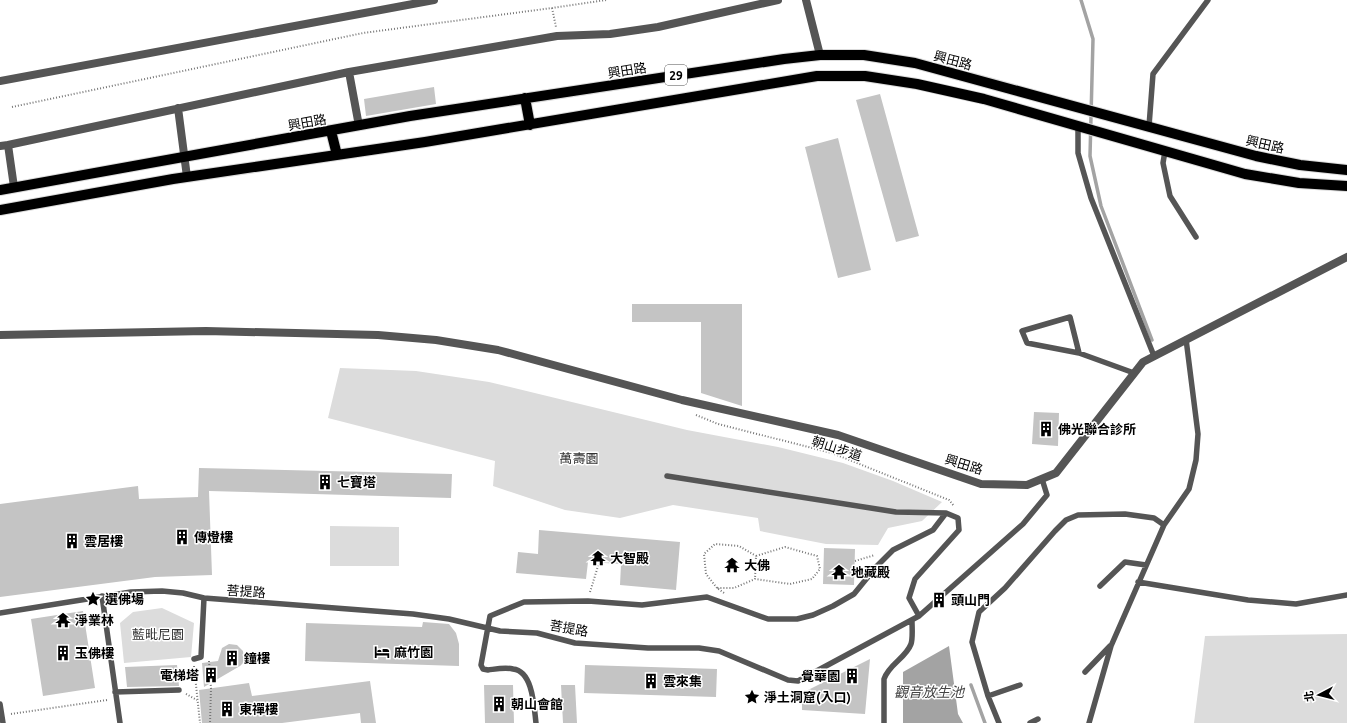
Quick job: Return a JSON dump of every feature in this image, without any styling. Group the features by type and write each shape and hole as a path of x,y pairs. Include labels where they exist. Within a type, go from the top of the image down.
{"main road":[{"name":"興田路","path":"0,190 410,116 784,58 820,55 864,55 915,63 1264,157 1300,165 1347,170"},
{"name":"29","path":"0,210 187,176 425,142 817,76 866,76 917,84 984,99 1245,174 1299,183 1347,186"},
{"path":"525,98 530,125"},
{"path":"332,131 337,155"}],"street":[{"path":"0,81 434,0"},
{"path":"14,187 4,146 349,72 557,36 610,34 658,27 778,0"},
{"path":"806,0 820,55"},
{"path":"349,72 359,126"},
{"path":"178,108 187,176"},
{"name":"興田路","path":"0,336 206,331 378,335 436,340 498,350 682,400 838,435 981,484 1027,485 1056,473 1143,362 1347,257"}],"lane":[{"path":"1149,126 1153,74 1208,0"},
{"path":"1078,126 1078,153 1091,198 1154,356"},
{"path":"1165,151 1163,163 1170,196 1196,237"},
{"path":"1079,353 1070,317 1022,331 1027,343 1079,353 1134,373"},
{"path":"1089,723 1111,646 1164,525 1188,489 1196,460 1198,434 1186,339"},
{"path":"667,476 896,512 946,513 958,518 959,530 915,579 909,598 919,616"},
{"name":"菩提路","path":"0,613 131,592 162,591 183,593 204,598 413,614 449,619 500,631 537,634 575,643 648,648 699,648 719,651 788,680 798,681 919,616 1023,524 1047,495 1042,479"},
{"path":"536,723 530,684 524,674 514,668 488,670 483,669 481,665 490,616 524,602 588,601 642,605 707,597 768,619 797,619 813,615 854,594 876,567 893,550 933,530 946,513"},
{"path":"999,723 988,696 972,642 979,612 1005,588 1066,520 1078,515 1125,514 1154,518 1164,525"},
{"path":"1100,586 1125,562 1146,565"},
{"path":"1138,582 1248,600 1296,604 1347,595"},
{"path":"102,596 120,723"},
{"path":"194,659 201,658 204,598"},
{"path":"884,723 884,679 886,673 903,657 912,643 912,621"},
{"path":"1085,672 1111,646"},
{"path":"988,696 1020,685"},
{"path":"115,692 179,690"},
{"path":"0,704 3,723"},
{"path":"1030,723 1038,719"}],"path":[{"path":"12,107 363,33 606,0"},
{"path":"552,8 557,36"},
{"name":"朝山步道","path":"696,415 718,424 832,454 950,500 954,506 958,518"},
{"path":"717,588 734,588 755,579 790,584 812,578 820,569 817,556 785,547 756,556 739,546 715,544 704,554 706,574 717,588 726,594"},
{"path":"755,579 756,556"},
{"path":"588,601 598,563"},
{"path":"194,659 200,723"},
{"path":"209,662 211,688 210,723"},
{"path":"179,690 197,700"},
{"path":"2,715 116,699"}],"green space":[{"name":"萬壽園","path":"340,368 416,371 489,382 687,430 778,447 843,463 893,481 942,502 922,521 888,528 878,545 826,544 760,531 758,518 673,505 620,518 565,510 493,486 495,461 328,418"},
{"path":"330,526 399,527 399,566 330,566"},
{"name":"藍毗尼園","path":"162,608 194,623 191,657 124,663 120,623 133,612"},
{"path":"1347,634 1347,723 1194,723 1205,636"}],"water":[{"name":"觀音放生池","path":"949,646 958,714 963,723 903,723 903,672"}],"building":[{"path":"434,87 436,104 366,116 364,99"},
{"path":"880,94 919,236 896,242 856,100"},
{"path":"838,138 871,270 838,278 805,147"},
{"path":"632,304 742,304 742,406 701,393 701,322 632,322"},
{"name":"佛光聯合診所","path":"1034,412 1059,413 1058,446 1032,444"},
{"path":"199,468 452,474 451,498 209,491 212,575 155,577 0,597 0,504 138,486 139,499 198,497"},
{"name":"大智殿","path":"539,530 680,542 676,590 620,585 621,564 588,562 586,579 516,573 518,552 538,554"},
{"name":"地藏殿","path":"824,548 855,549 854,585 823,584"},
{"name":"玉佛樓","path":"83,611 95,688 43,696 31,619"},
{"name":"麻竹園","path":"423,622 449,624 456,633 459,644 459,666 305,661 306,623 422,627"},
{"path":"229,644 237,645 243,651 243,663 204,687 202,663 218,661 222,648"},
{"name":"覺華園","path":"870,659 865,714 802,710 802,693"},
{"path":"177,665 179,686 127,687 125,667"},
{"name":"雲來集","path":"585,665 717,669 716,697 584,693"},
{"path":"370,681 376,723 361,723 360,713 282,723 202,723 199,690 249,683 252,696"},
{"name":"朝山會館","path":"484,685 513,685 514,723 485,723"},
{"path":"561,685 575,685 577,723 563,723"}],"waterway":[{"path":"1081,0 1093,39 1090,156 1101,206 1152,340"},
{"path":"971,685 985,723"}],"place":[{"name":"佛光聯合診所","path":"1046,429"},
{"name":"七寶塔","path":"325,482"},
{"name":"傳燈樓","path":"182,537"},
{"name":"雲居樓","path":"72,541"},
{"name":"大智殿","path":"598,558"},
{"name":"大佛","path":"732,565"},
{"name":"地藏殿","path":"839,572"},
{"name":"選佛場","path":"93,599"},
{"name":"頭山門","path":"939,600"},
{"name":"淨業林","path":"63,620"},
{"name":"麻竹園","path":"382,652"},
{"name":"玉佛樓","path":"63,653"},
{"name":"鐘樓","path":"232,658"},
{"name":"電梯塔","path":"211,675"},
{"name":"覺華園","path":"852,676"},
{"name":"雲來集","path":"651,681"},
{"name":"淨土洞窟(入口)","path":"752,697"},
{"name":"朝山會館","path":"499,704"},
{"name":"東禪樓","path":"227,709"}]}
